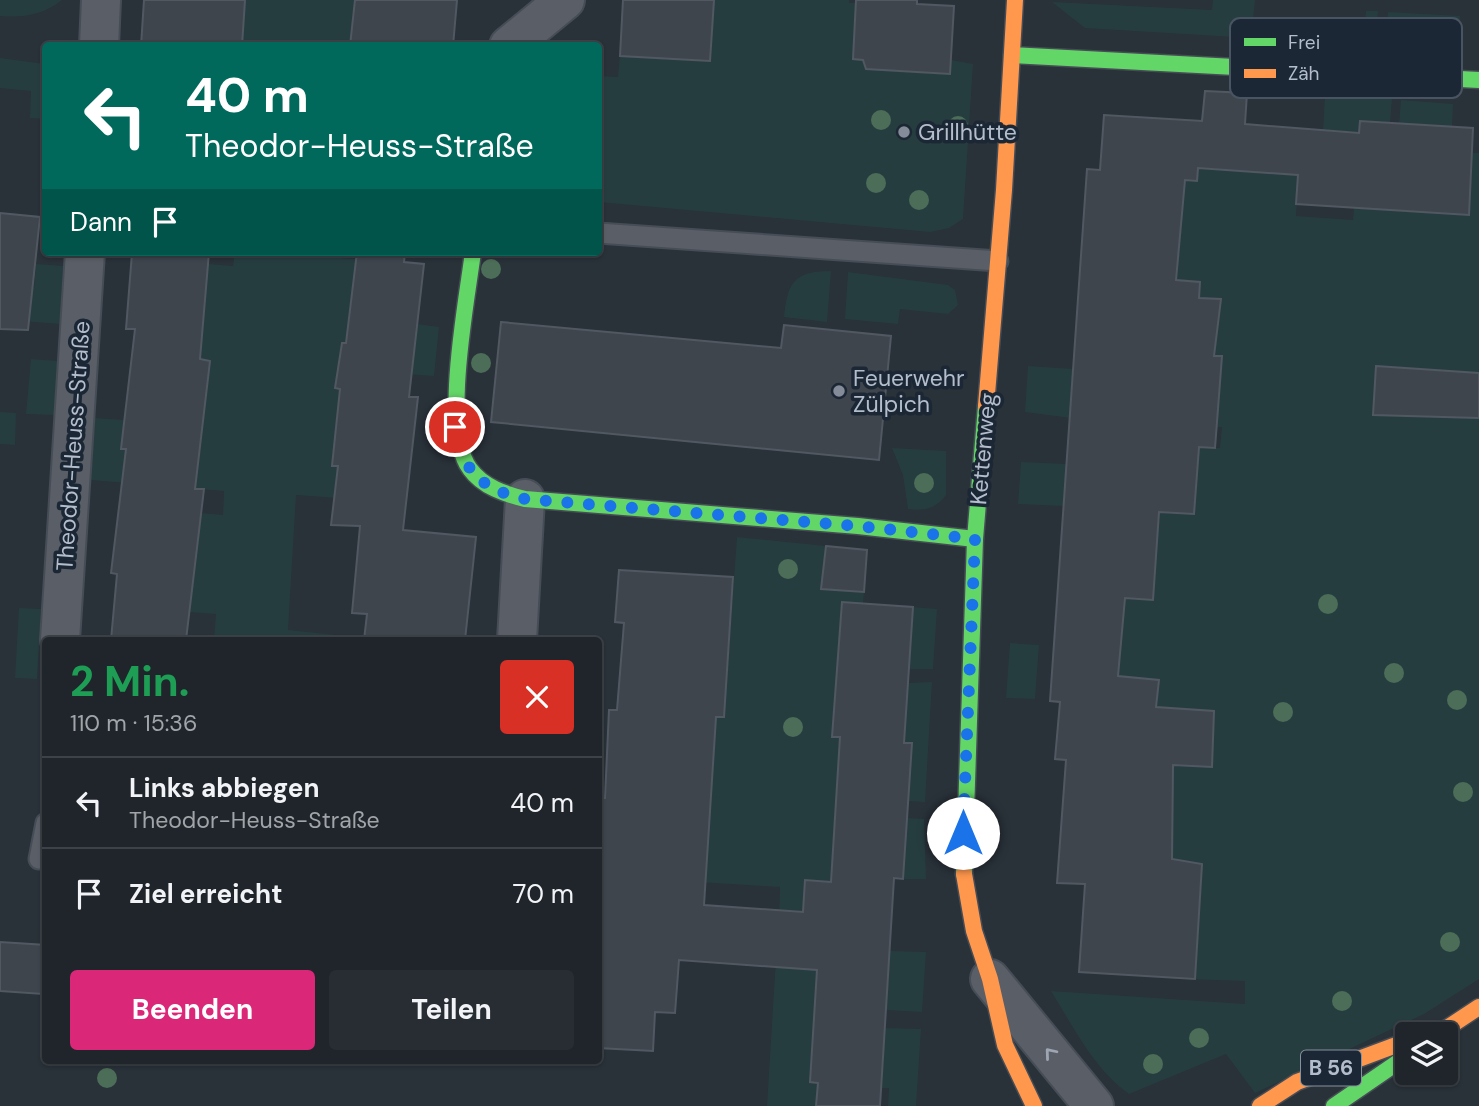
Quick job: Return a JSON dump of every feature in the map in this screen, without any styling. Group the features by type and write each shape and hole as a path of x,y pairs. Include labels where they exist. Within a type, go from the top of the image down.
{"street":[{"path":"99,42 101,0"},
{"path":"514,42 565,0"},
{"name":"Kettenweg","path":"1016,0 999,261 975,539 963,807 964,874 974,931 990,979 1005,1045 1034,1106"},
{"path":"1012,55 1230,67"},
{"name":"Theodor-Heuss-Straße","path":"61,637 85,256"},
{"path":"473,256 455,427 458,448 465,463 484,483 507,495 525,499 858,526 975,539"},
{"path":"517,637 525,499"},
{"name":"Kettenweg","path":"990,979 1094,1106"},
{"path":"1455,1022 1479,1007"},
{"name":"B 56","path":"1260,1106 1297,1082 1395,1045"},
{"name":"B 56","path":"1335,1106 1395,1064"}],"lane":[{"path":"602,233 999,261"},
{"path":"39,859 42,844"}],"green space":[{"path":"0,0 62,0 40,12 8,17 0,16"},
{"path":"245,0 378,0 373,35 351,34 350,42 242,42"},
{"path":"714,0 849,0 849,3 856,3 854,59 950,74 951,60 973,64 963,219 949,228 930,232 602,202 602,76 618,77 620,55 710,61"},
{"path":"1213,0 1255,0 1253,18 1230,18 1230,37 1085,28 1052,2 1212,10"},
{"path":"1366,11 1378,11 1377,18 1365,18"},
{"path":"1388,12 1460,16 1460,18 1387,18"},
{"path":"0,58 42,64 42,119 30,118 31,91 0,88"},
{"path":"1325,98 1392,99 1390,123 1360,121 1360,132 1323,130"},
{"path":"1401,100 1453,104 1452,127 1399,124"},
{"path":"1203,112 1244,132 1301,138 1296,216 1353,220 1354,208 1468,215 1472,153 1479,153 1479,979 1424,1014 1407,1022 1395,1022 1395,1028 1255,1093 1226,1054 1129,1094 1105,1073 1095,1060 1051,991 1245,1004 1245,981 1185,979 1187,953 1197,953 1202,865 1172,859 1172,765 1213,745 1214,712 1156,707 1158,680 1118,676 1123,622 1108,597 1153,600 1156,558 1116,509 1194,514 1197,472 1170,445 1220,448 1222,427 1192,426 1195,378 1220,380 1222,356 1112,349 1220,299 1199,298 1200,282 1153,278 1081,250 1122,252 1174,179 1197,180"},
{"path":"234,256 342,256 356,259 347,345 417,324 439,327 434,376 337,369 335,388 340,389 332,465 394,473 392,502 296,495 288,630 354,637 214,637 216,614 148,609 149,577 193,583 201,513 223,515 224,491 91,480 95,418 124,420 121,449 198,458 208,379 200,359 208,264 233,266"},
{"path":"36,264 63,266 60,324 22,321 0,286 34,288"},
{"path":"831,271 827,322 784,317 788,295 795,281 809,273"},
{"path":"848,272 948,285 955,290 958,305 948,314 900,309 898,324 845,319"},
{"path":"31,359 58,361 55,415 26,414"},
{"path":"1028,366 1074,369 1071,418 1025,412"},
{"path":"0,412 16,413 15,445 0,444"},
{"path":"892,448 946,451 946,495 938,503 919,510 908,509 903,475"},
{"path":"1021,462 1067,464 1064,506 1018,504"},
{"path":"737,537 826,546 821,589 864,592 863,604 842,603 832,737 840,737 846,883 805,880 802,923 779,921 780,887 602,876 602,872 716,717 724,717"},
{"path":"913,607 937,609 933,669 909,669"},
{"path":"19,608 41,609 37,679 15,678"},
{"path":"1010,643 1039,645 1035,699 1006,698"},
{"path":"932,682 925,802 908,801 912,743 904,743 908,683"},
{"path":"907,818 924,819 926,879 903,879"},
{"path":"777,942 819,947 810,1082 818,1083 816,1106 767,1106"},
{"path":"890,951 926,952 922,1012 886,1010"},
{"path":"885,1028 921,1029 916,1106 888,1106 889,1088 882,1088"}],"building":[{"path":"144,0 245,0 242,42 141,42"},
{"path":"355,0 457,0 453,42 350,42"},
{"path":"623,0 714,0 710,61 620,56"},
{"path":"856,0 917,0 917,4 954,6 950,74 866,69 863,60 853,59"},
{"path":"1205,91 1230,92 1230,98 1247,98 1245,124 1359,133 1360,121 1473,128 1469,215 1296,204 1298,175 1198,168 1197,181 1185,180 1176,280 1200,282 1199,298 1221,299 1214,356 1222,356 1215,448 1199,447 1194,514 1159,512 1153,600 1125,598 1118,676 1159,680 1156,707 1214,711 1212,767 1173,765 1172,859 1202,864 1195,979 1079,972 1085,884 1057,883 1066,760 1055,759 1060,702 1050,701 1087,169 1100,170 1104,115 1202,121"},
{"path":"0,213 40,217 28,330 0,329"},
{"path":"132,256 209,256 200,359 210,361 195,489 204,489 186,637 111,637 117,574 111,573 126,449 121,449 135,329 126,329"},
{"path":"357,256 405,256 404,262 424,264 409,397 418,397 403,530 476,537 465,637 364,637 367,614 352,613 360,526 331,525 338,466 332,466 340,389 335,388 342,343 346,343"},
{"path":"501,322 781,348 784,325 891,336 879,460 491,422"},
{"path":"1376,366 1479,373 1479,418 1373,415"},
{"path":"826,546 867,550 864,592 821,589"},
{"path":"619,570 733,577 724,717 716,717 704,905 803,912 805,880 831,882 840,737 832,737 842,602 913,607 904,743 912,743 903,879 894,878 880,1106 816,1106 818,1083 810,1082 817,970 679,960 675,1013 655,1012 653,1051 602,1048 602,798 605,798 609,710 617,710 624,623 615,622"},
{"path":"0,942 42,945 42,994 0,991"}],"traffic: fast":[{"path":"1012,55 1230,67"},
{"path":"1462,79 1479,80"},
{"path":"472,256 458,364 457,426 462,451 470,469 488,485 525,499 858,526 975,539"},
{"path":"964,874 975,539 986,406"},
{"path":"1334,1106 1395,1064"}],"traffic: slow":[{"path":"986,406 1004,190 1015,0"},
{"path":"964,874 974,931 990,979 1005,1045 1034,1106"},
{"path":"1456,1022 1479,1007"},
{"path":"1260,1106 1297,1082 1395,1045"}],"place":[{"name":"Grillhütte","path":"904,132"},
{"name":"Feuerwehr Zülpich","path":"839,391"}],"route":[{"path":"455,427 458,448 475,475 495,490 525,499 858,526 975,539 963,833"}]}
